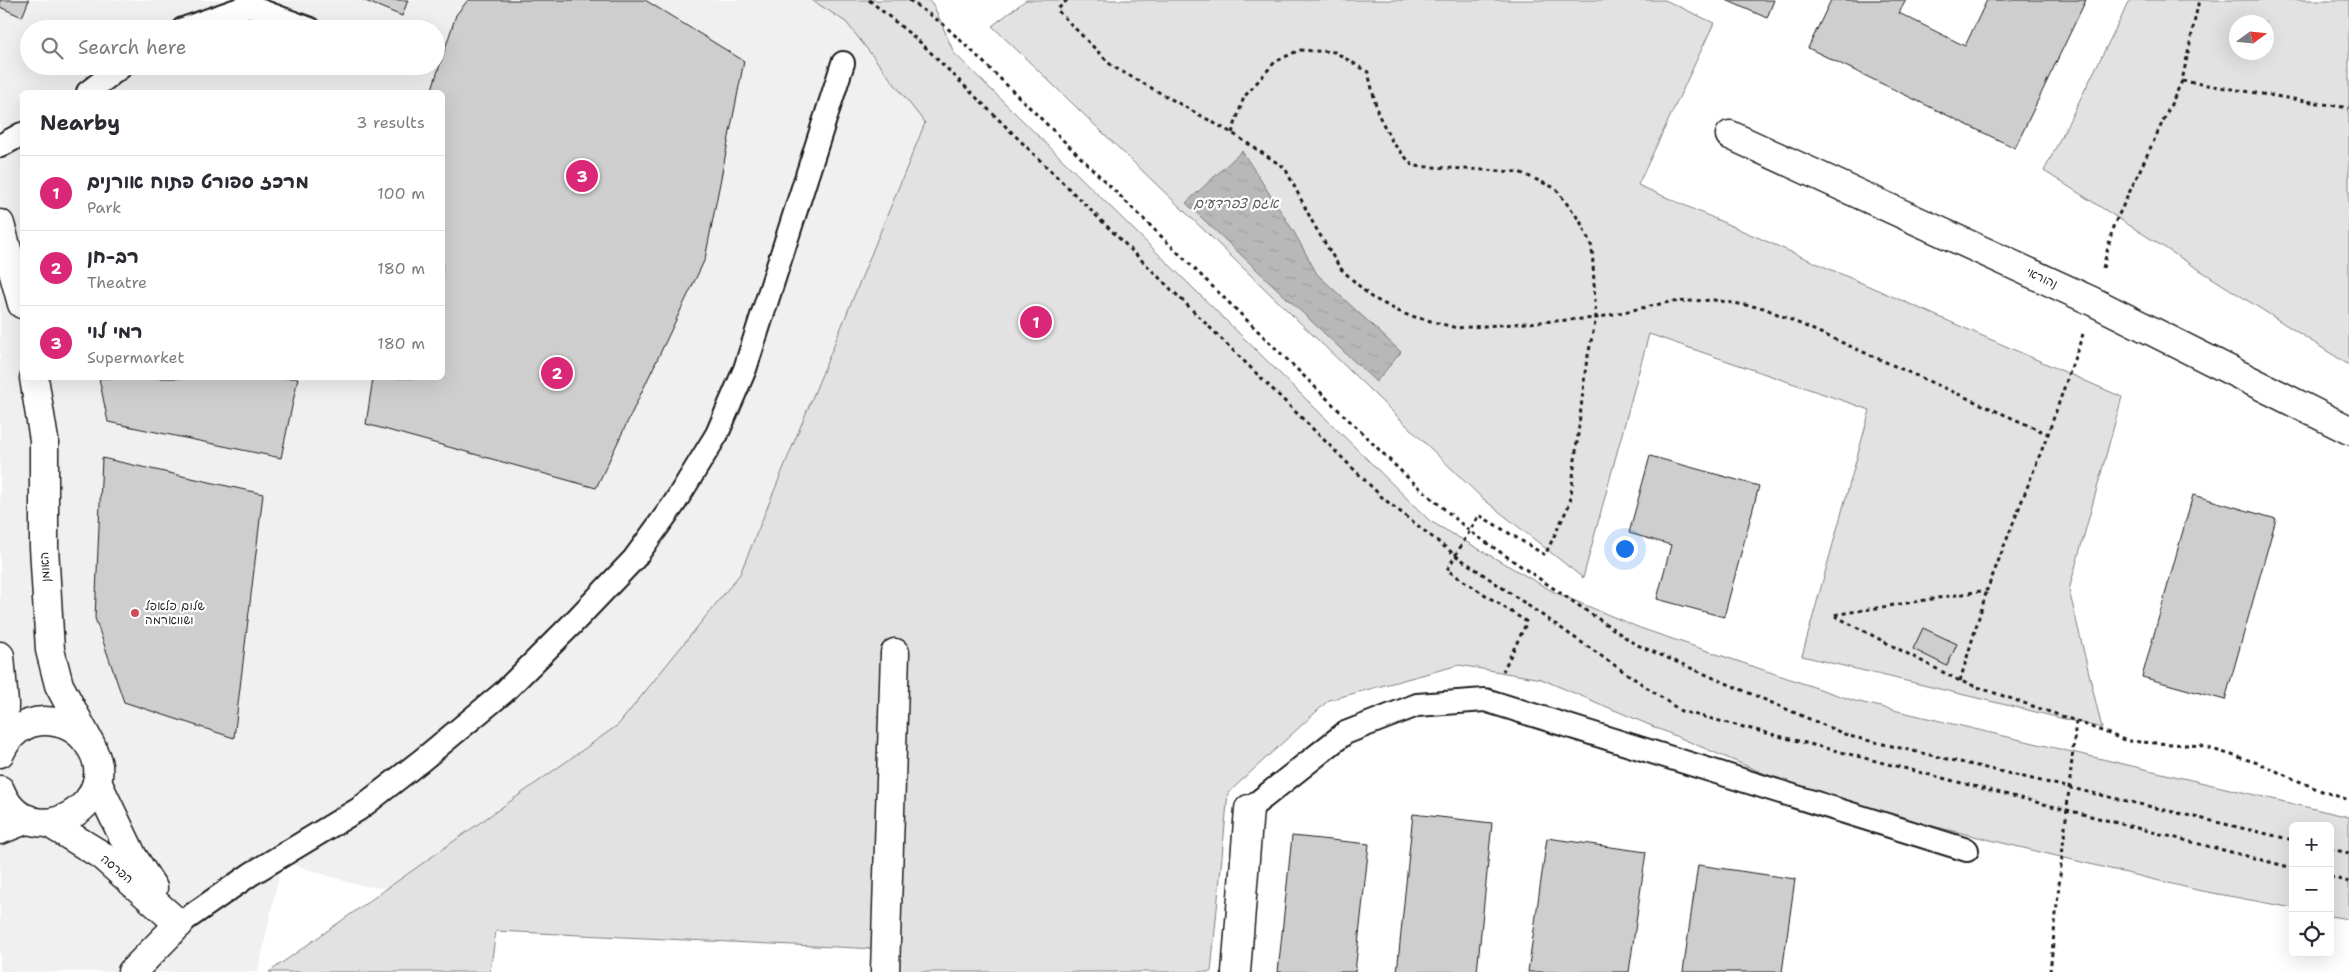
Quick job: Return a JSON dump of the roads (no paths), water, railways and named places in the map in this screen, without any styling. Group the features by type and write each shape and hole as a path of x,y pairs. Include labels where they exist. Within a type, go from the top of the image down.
{"street":[{"name":"נהוראי","path":"1730,135 2094,302 2349,430"},
{"path":"0,224 16,253 20,287"},
{"name":"האומן","path":"34,380 44,440 44,547 50,650 59,685 92,747 97,765 97,782"},
{"path":"885,972 894,653"},
{"path":"0,656 4,704 1,750"},
{"path":"1,750 12,734 24,726 39,721 55,721 69,726 82,735 92,747"},
{"name":"הפרסה","path":"97,782 133,857 179,924"},
{"path":"0,830 38,821 66,820 80,811 91,798 97,782"},
{"name":"הפרסה","path":"0,790 3,798 14,810 101,855 179,924"},
{"path":"1236,972 1249,809"},
{"path":"132,972 179,924"}],"lane":[{"path":"208,20 248,6 286,20"},
{"path":"179,924 252,874 359,809 422,760 504,692 634,559 674,504 717,434 745,369 843,63"},
{"path":"91,90 110,75"},
{"path":"0,146 20,135"},
{"path":"1249,809 1345,733 1418,706 1485,700 1967,850"}],"water":[{"name":"אגם צפרדעים","path":"1242,151 1294,232 1317,274 1401,352 1376,382 1186,203"}],"place":[{"name":"רמי לוי","path":"582,176"},
{"name":"מרכז ספורט פתוח אורנים","path":"1036,322"},
{"name":"רב-חן","path":"557,373"},
{"name":"שלום פלאפל ושווארמה","path":"135,613"}]}
